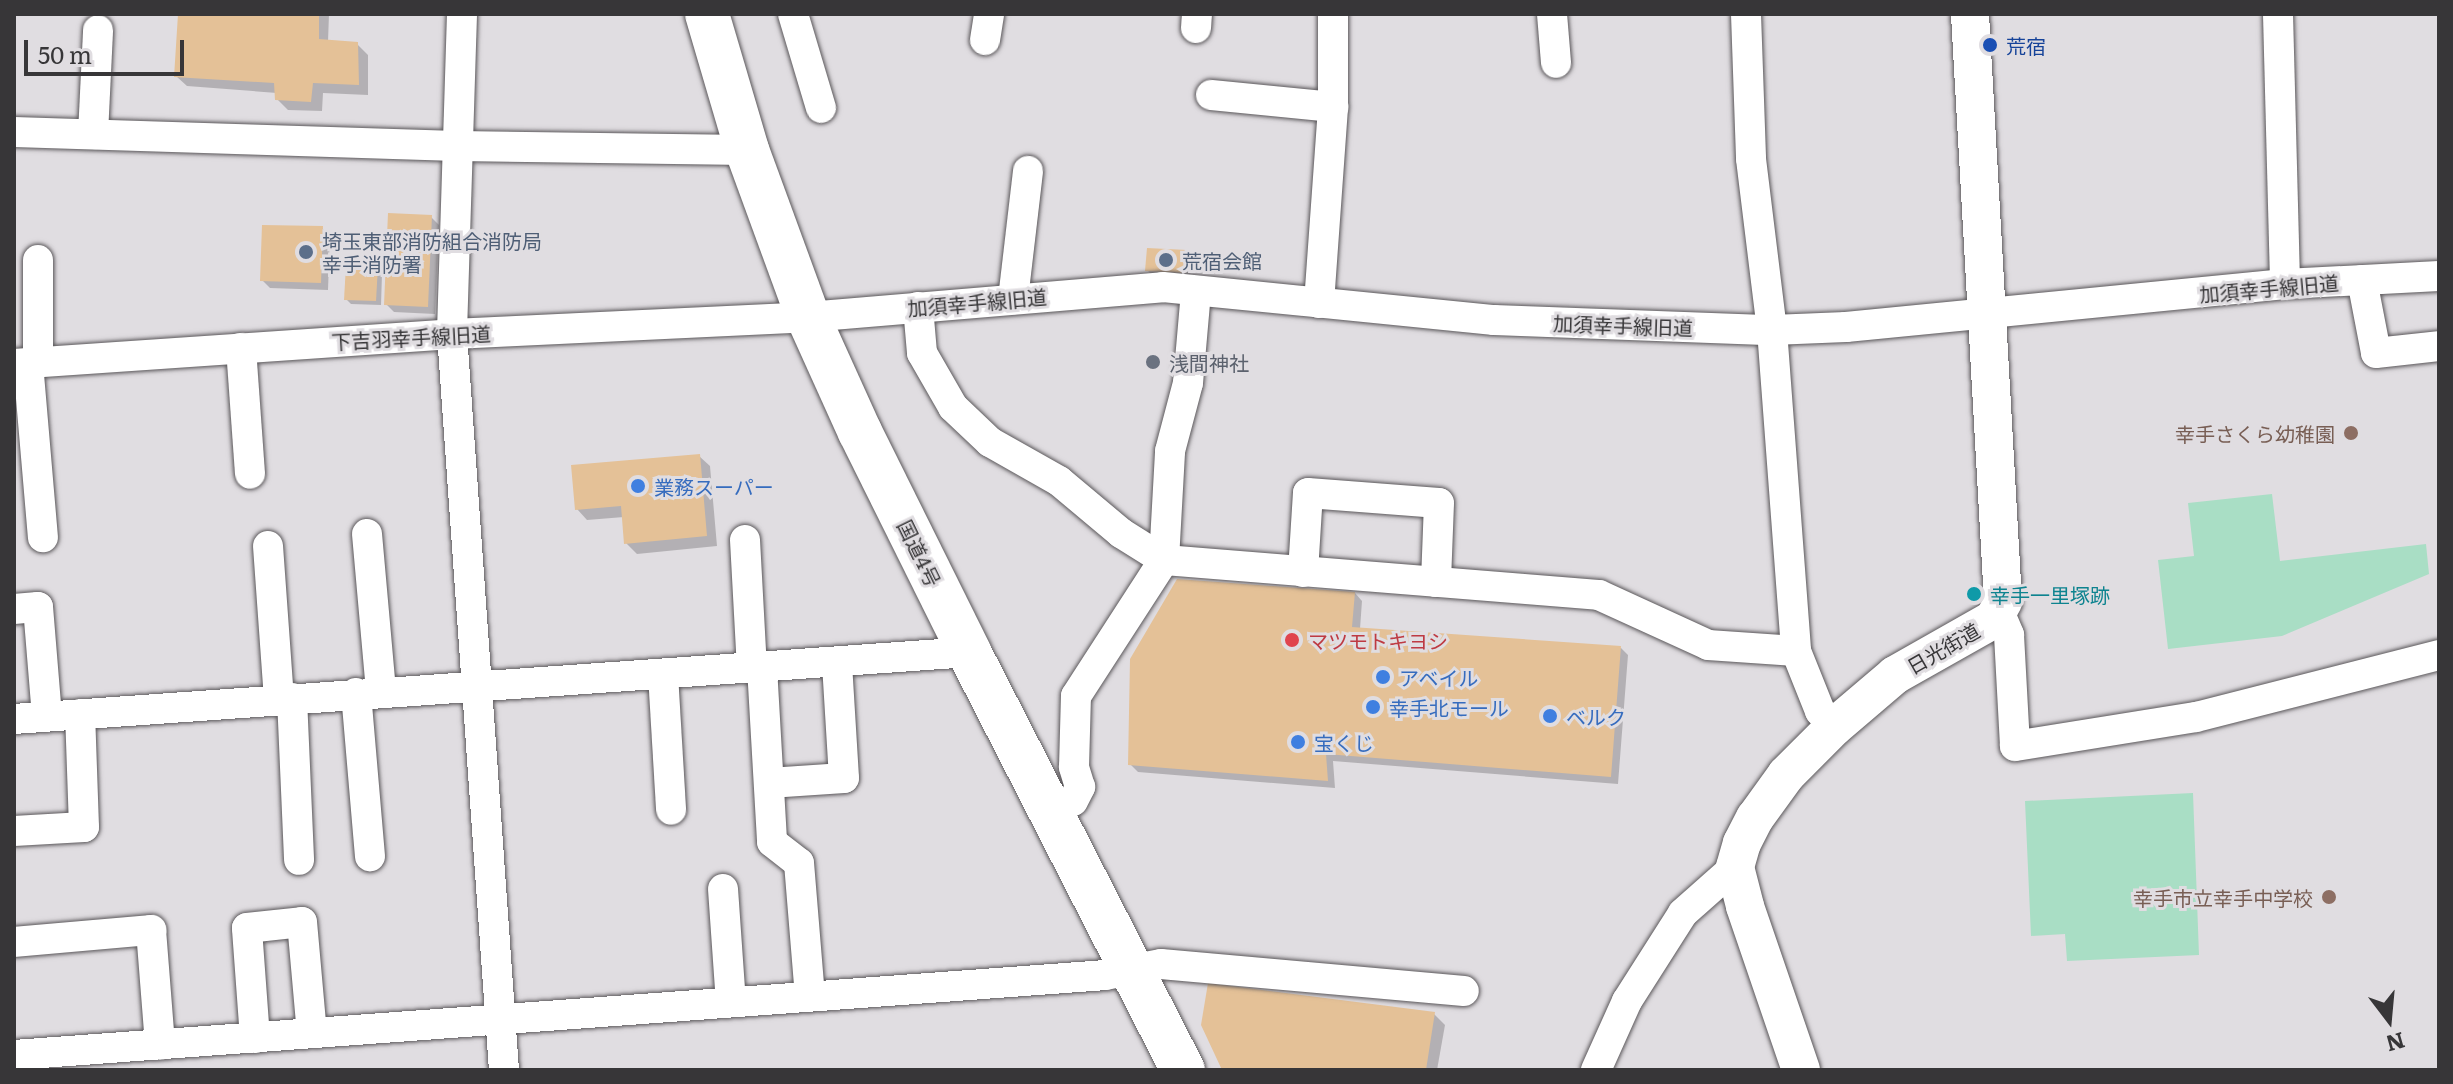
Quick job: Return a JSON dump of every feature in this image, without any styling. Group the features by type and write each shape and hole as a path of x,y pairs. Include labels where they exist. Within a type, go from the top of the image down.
{"highway":[{"name":"国道4号","path":"707,14 747,150 808,317 860,432 969,652 1183,1070"}],"main road":[{"name":"日光街道","path":"1735,867 1755,818 1786,775 1834,727 1895,675 1994,619 2003,601 1970,14"},
{"path":"1735,867 1801,1070"}],"street":[{"path":"462,14 452,334 504,1070"},
{"path":"793,14 821,108"},
{"path":"1319,303 1333,107 1333,14"},
{"path":"1552,14 1556,63"},
{"path":"1746,14 1751,159 1772,330 1796,651 1820,711 1834,727"},
{"path":"2278,14 2285,284"},
{"path":"93,134 98,30"},
{"path":"1211,95 1333,107"},
{"path":"14,132 457,146 747,150"},
{"path":"1013,299 1028,171"},
{"path":"38,260 27,364 43,537"},
{"path":"2362,280 2376,353 2439,346"},
{"name":"加須幸手線旧道","path":"808,317 1163,287 1494,320 1772,330 1846,327 2285,284 2438,280"},
{"path":"1050,812 1073,801 1080,787 1074,767 1076,696 1164,560 1170,451 1188,383 1196,291"},
{"path":"918,307 922,353 953,407 990,442 1059,481 1121,533 1164,560 1599,595 1708,645 1796,651"},
{"name":"下吉羽幸手線旧道","path":"27,364 452,334 808,317"},
{"path":"241,348 250,474"},
{"path":"1303,572 1308,493 1352,496 1439,503 1436,582"},
{"path":"367,534 370,856"},
{"path":"745,540 772,842 799,863 810,996"},
{"path":"268,546 286,699 299,860"},
{"path":"14,609 38,607 47,716"},
{"path":"1999,611 2009,635 2015,746 2196,717 2439,655"},
{"path":"14,719 478,684 969,652"},
{"path":"769,783 844,778 837,662"},
{"path":"663,674 671,810"},
{"path":"14,831 84,827 80,714"},
{"path":"1596,1070 1627,1001 1683,913 1735,867"},
{"path":"723,889 731,1002"},
{"path":"255,1038 247,928 302,922 312,1033"},
{"path":"14,942 151,930 160,1045"},
{"path":"14,1055 1105,975 1161,964 1464,991"}],"green space":[{"path":"2272,494 2280,561 2426,544 2429,574 2282,636 2168,649 2158,560 2194,556 2188,503"},
{"path":"2193,793 2199,955 2067,961 2065,934 2031,936 2025,801"}],"building":[{"path":"178,14 319,14 319,39 358,42 359,85 313,83 311,102 275,100 274,83 174,77"},
{"path":"388,213 432,215 428,307 384,305"},
{"path":"262,225 323,226 321,283 260,281"},
{"name":"荒宿会館","path":"1147,248 1187,250 1186,273 1145,271"},
{"path":"346,265 378,266 376,301 344,300"},
{"name":"業務スーパー","path":"700,454 707,536 624,544 621,506 575,510 571,465"},
{"name":"幸手北モール","path":"1177,579 1355,592 1352,627 1621,646 1611,777 1326,754 1328,781 1128,765 1130,659"},
{"path":"1208,983 1435,1012 1426,1070 1222,1070 1201,1025"}],"place":[{"name":"荒宿","path":"1990,45"},
{"name":"埼玉東部消防組合消防局 幸手消防署","path":"306,252"},
{"name":"荒宿会館","path":"1166,260"},
{"name":"浅間神社","path":"1153,362"},
{"name":"幸手さくら幼稚園","path":"2351,433"},
{"name":"業務スーパー","path":"638,486"},
{"name":"幸手一里塚跡","path":"1974,594"},
{"name":"マツモトキヨシ","path":"1292,640"},
{"name":"アベイル","path":"1383,677"},
{"name":"幸手北モール","path":"1373,707"},
{"name":"ベルク","path":"1550,716"},
{"name":"宝くじ","path":"1298,742"},
{"name":"幸手市立幸手中学校","path":"2329,897"}]}
